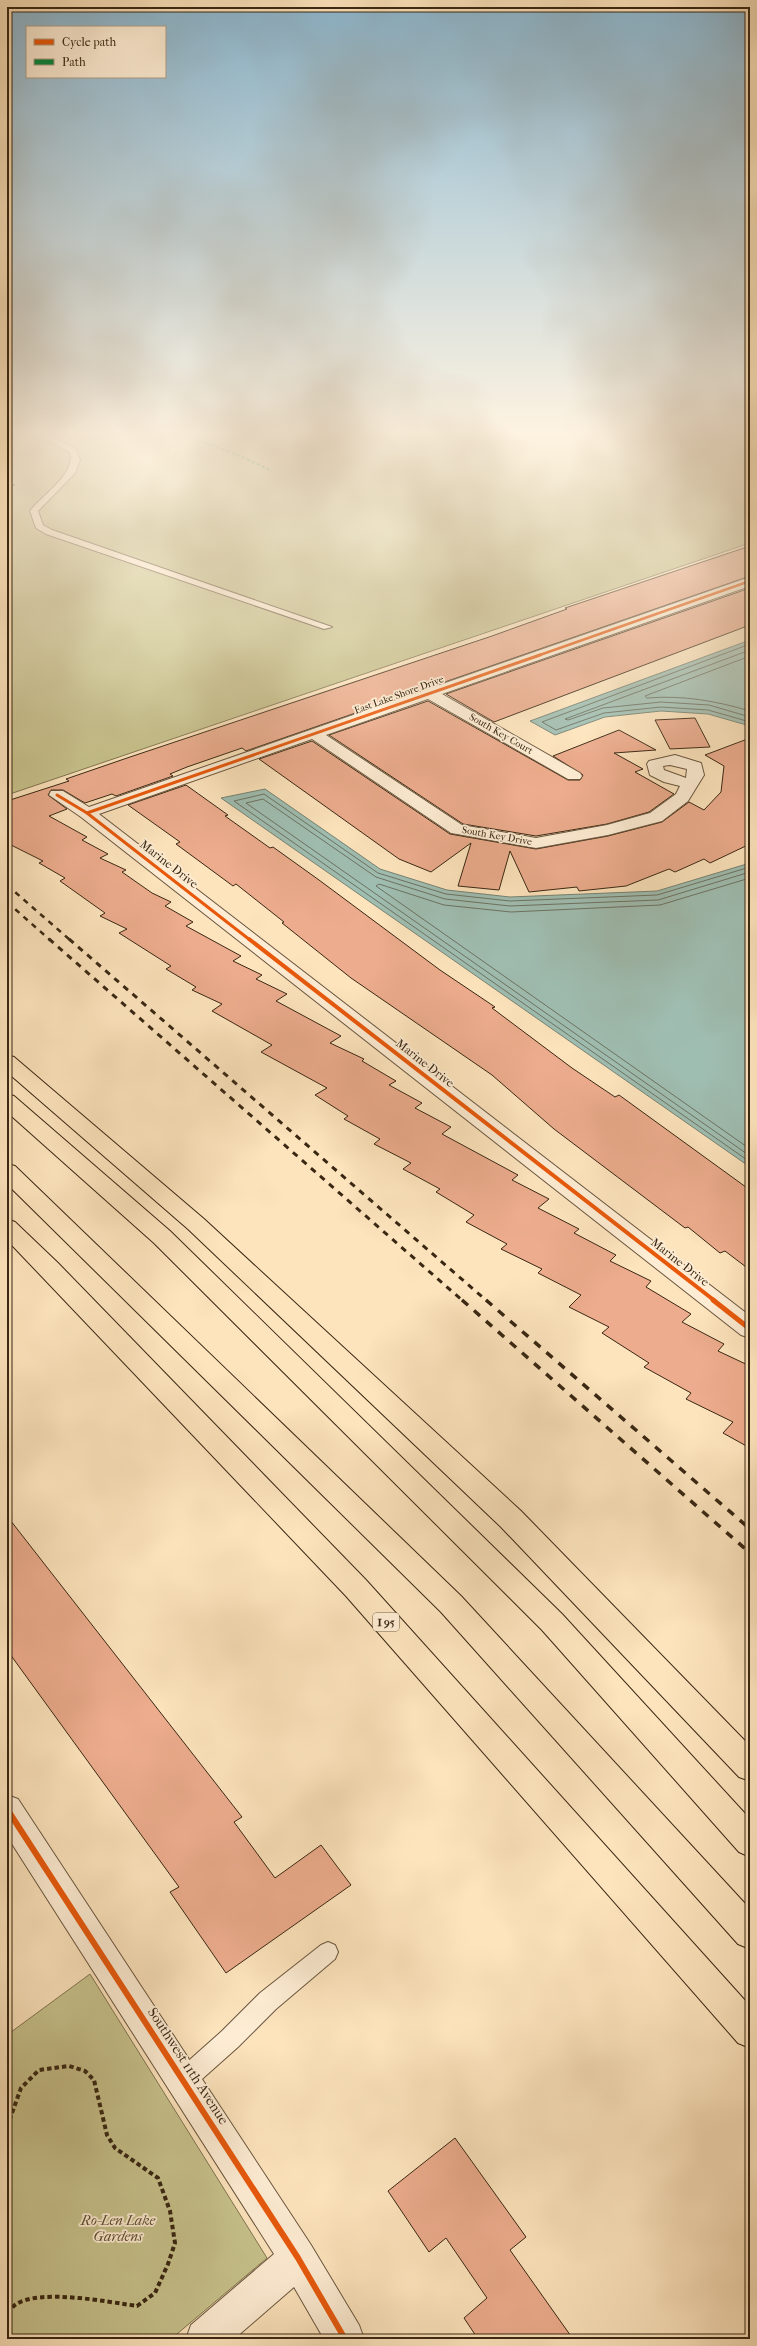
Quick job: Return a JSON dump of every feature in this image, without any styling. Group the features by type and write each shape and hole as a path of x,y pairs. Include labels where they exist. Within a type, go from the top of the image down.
{"highway":[{"path":"7,1061 196,1224 511,1519 750,1767"},
{"path":"7,1101 162,1237 546,1617 750,1842"},
{"path":"7,1171 452,1604 750,1933"},
{"name":"I 95","path":"7,1226 50,1268 356,1588 750,2031"}],"street":[{"name":"East Lake Shore Drive","path":"87,813 750,581"},
{"name":"South Key Court","path":"429,693 574,776"},
{"name":"South Key Drive","path":"315,734 457,829 536,843 608,830 656,817 682,798 691,784"},
{"path":"57,795 87,813"},
{"name":"Marine Drive","path":"87,813 750,1329"},
{"name":"Southwest 11th Avenue","path":"7,1809 298,2258 345,2339"},
{"path":"205,2339 298,2258"}],"lane":[{"path":"77,541 327,627"},
{"path":"184,2080 230,2040 268,2001 328,1952"}],"path":[{"path":"7,2127 21,2088 39,2070 69,2066 85,2071 94,2080 100,2096 107,2135 115,2148 158,2178 170,2212 175,2243 155,2293 137,2306 41,2296 23,2300 8,2311 7,2315"}],"green space":[{"path":"7,541 750,541 750,543 7,795"},
{"name":"Ro-Len Lake Gardens","path":"90,1974 267,2258 171,2339 7,2339 7,2035"}],"water":[{"path":"750,640 750,726 708,714 661,711 605,717 555,735 530,721"},
{"path":"265,789 380,869 447,890 510,897 657,891 750,863 750,1167 221,798"}],"building":[{"path":"750,546 750,576 246,751 242,748 187,767 170,774 173,776 116,796 112,794 85,803 63,790 51,790 48,795 67,809 49,816 87,837 82,840 108,854 100,858 126,870 122,872 152,893 171,902 165,906 193,922 186,926 241,956 233,961 262,975 256,979 287,994 276,1001 341,1036 330,1043 364,1059 362,1061 396,1081 389,1085 422,1103 415,1108 451,1127 442,1134 518,1175 512,1180 549,1199 538,1208 579,1229 574,1233 616,1255 610,1261 651,1281 646,1287 691,1314 682,1322 724,1344 718,1351 750,1366 750,1448 723,1433 733,1422 686,1399 691,1393 644,1367 649,1363 602,1333 609,1327 569,1307 581,1295 538,1273 542,1269 501,1249 507,1244 466,1222 474,1215 436,1192 440,1189 403,1169 411,1163 374,1144 380,1139 344,1119 348,1116 315,1095 327,1088 261,1052 272,1045 212,1011 222,1004 192,990 196,987 166,969 171,966 119,933 127,929 100,916 105,913 60,881 65,878 39,863 43,861 7,843 7,801 69,781 66,779 130,757 492,636 567,609 565,608"},
{"path":"750,588 750,625 494,722 446,694"},
{"path":"428,701 568,780 580,780 583,775 553,756 619,730 656,750 614,753 643,769 635,772 674,794 649,812 607,824 536,836 463,824 329,735"},
{"path":"695,718 710,747 670,749 655,720"},
{"path":"750,738 750,844 710,863 704,859 675,872 669,869 626,886 579,891 577,887 529,892 510,851 499,890 458,886 471,843 431,872 399,859 259,759 312,741 450,834 536,849 608,836 662,822 689,802 704,810 721,792 724,766 705,755"},
{"path":"186,785 228,815 225,816 270,848 273,847 440,970 495,1007 492,1008 572,1068 615,1097 619,1095 750,1190 750,1270 725,1251 720,1253 688,1227 685,1228 554,1129 492,1075 351,978 236,884 233,886 176,844 180,842 128,805"},
{"path":"7,1516 242,1817 234,1822 275,1878 321,1845 351,1885 226,1973 170,1892 179,1887 7,1650"},
{"path":"455,2138 526,2237 510,2250 573,2339 478,2339 464,2318 487,2298 446,2238 429,2252 388,2191"}],"railway":[{"path":"7,885 70,940"},
{"path":"7,902 50,940"},
{"path":"49,939 463,1301"},
{"path":"69,939 487,1301"},
{"path":"462,1300 750,1553"},
{"path":"486,1300 750,1529"}],"cycle path":[{"path":"57,795 87,813 750,581"},
{"path":"87,813 750,1329"},
{"path":"7,1809 298,2258 345,2339"}]}
